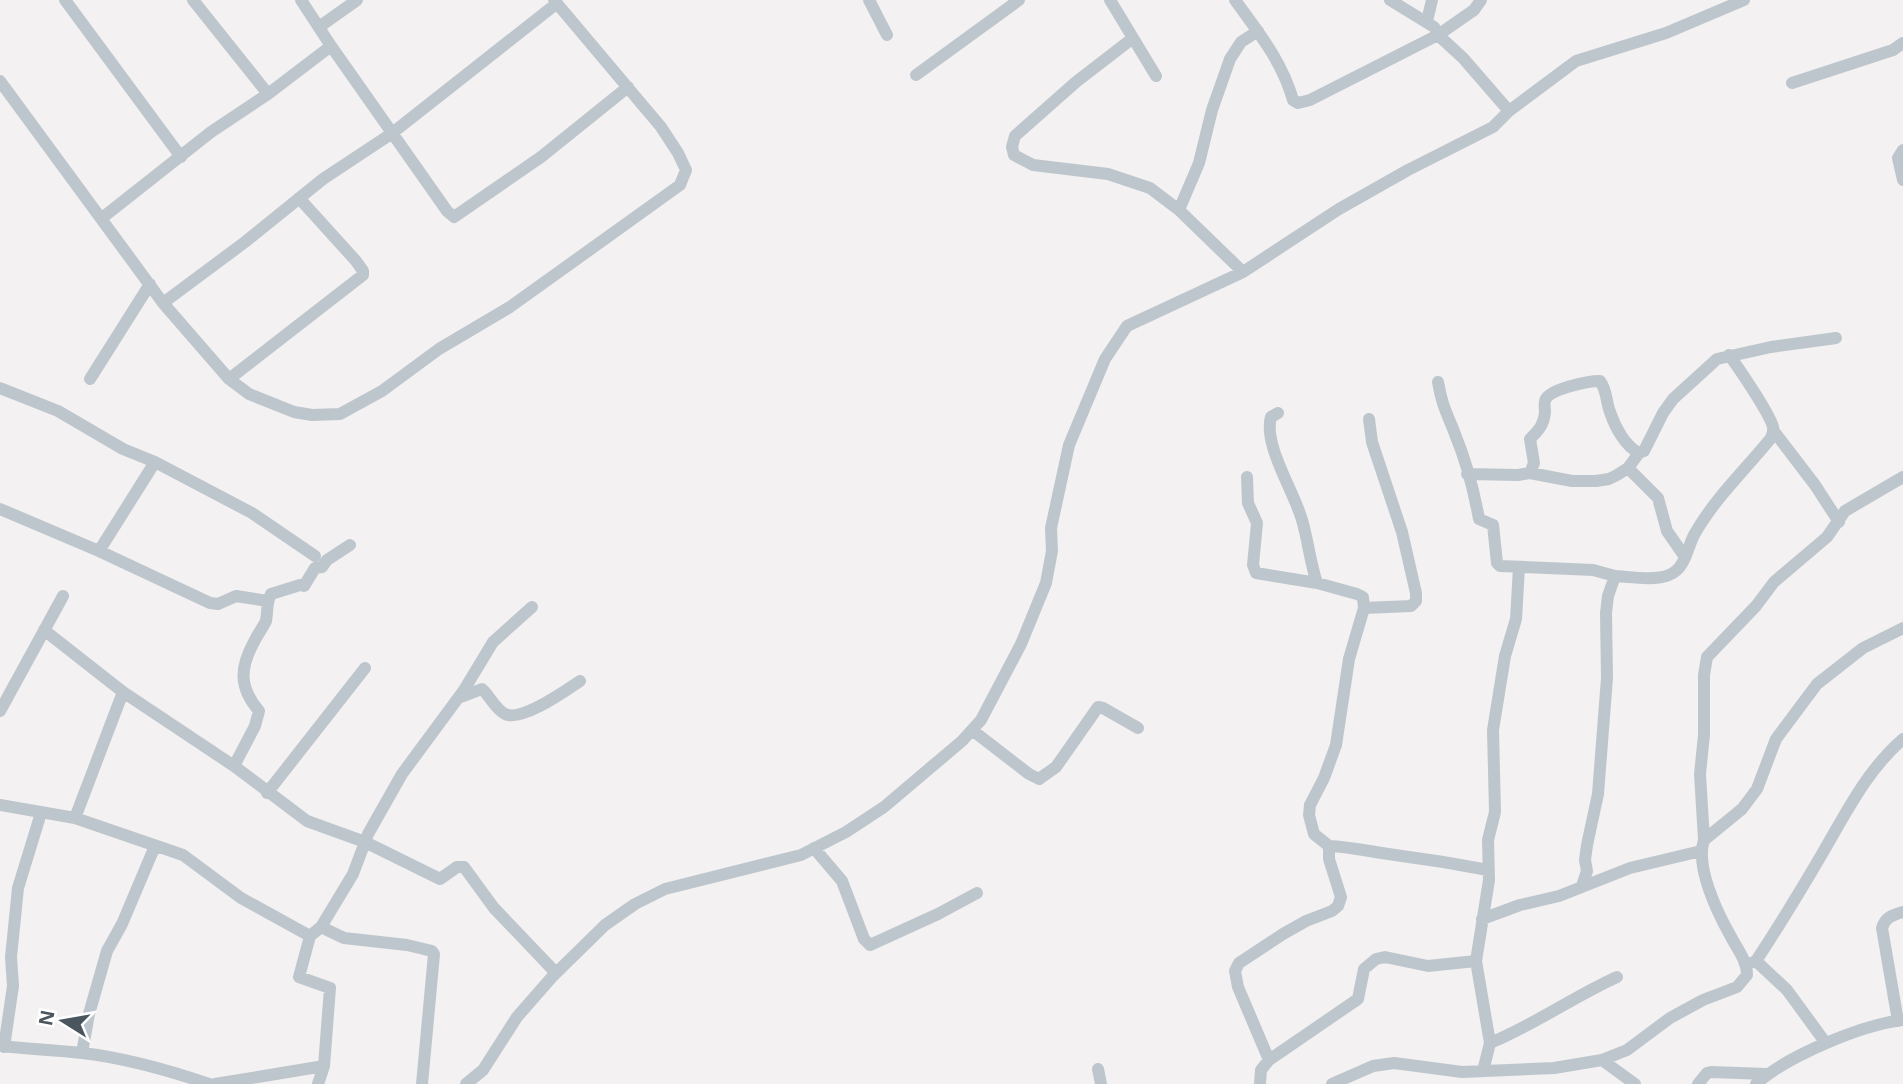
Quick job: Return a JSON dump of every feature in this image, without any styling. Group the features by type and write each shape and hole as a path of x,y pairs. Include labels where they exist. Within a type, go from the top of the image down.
{"street":[{"path":"65,0 181,157"},
{"path":"193,0 268,94"},
{"path":"301,0 391,134 447,212 454,217 541,157 628,86"},
{"path":"318,27 356,0"},
{"path":"870,0 887,35"},
{"path":"916,75 1018,0"},
{"path":"1110,0 1156,76"},
{"path":"1235,0 1284,71 1293,100 1298,103 1310,100 1437,35 1474,10 1482,0"},
{"path":"1390,0 1434,27 1437,35 1463,58 1509,111"},
{"path":"1427,21 1432,0"},
{"path":"466,1084 483,1070 517,1017 556,973 605,925 635,904 665,889 801,855 846,832 884,807 962,741 981,720 1021,644 1046,583 1052,551 1051,528 1069,445 1105,359 1127,326 1243,271 1339,209 1493,127 1509,111 1576,61 1666,33 1744,0"},
{"path":"0,81 163,303 229,379 249,394 294,412 312,415 340,414 382,391 439,349 510,307 680,185 685,170 678,153 661,127 555,2 391,134 323,179 163,303"},
{"path":"1179,210 1199,163 1212,110 1230,59 1241,42 1258,31"},
{"path":"1133,38 1076,82 1016,136 1012,147 1018,159 1032,165 1092,172 1140,183 1150,188 1179,210 1243,271"},
{"path":"1792,83 1893,50 1903,43"},
{"path":"102,218 211,132 268,94 331,46"},
{"path":"1903,150 1898,158 1903,180"},
{"path":"229,379 363,275 356,261 299,198"},
{"path":"90,379 149,284"},
{"path":"1467,474 1530,473 1584,482 1609,479 1628,468 1639,453 1644,451 1673,399 1717,359 1836,338"},
{"path":"1729,355 1742,371 1773,430 1839,522"},
{"path":"1530,473 1534,463 1530,439 1540,431 1544,421 1544,401 1547,396 1556,390 1592,381 1600,381 1604,386 1610,413 1629,446 1639,453"},
{"path":"1438,383 1442,405 1455,435 1479,519 1493,525 1497,563 1505,567 1593,570 1615,576 1669,576 1677,570 1711,511 1772,438 1773,430"},
{"path":"0,387 58,411 122,449 155,462 252,513 315,556"},
{"path":"1278,413 1271,417 1269,436 1303,520 1309,560 1317,583"},
{"path":"1364,608 1411,606 1416,601 1402,532 1372,442 1369,419"},
{"path":"99,551 155,462"},
{"path":"1628,468 1658,498 1667,531 1685,557"},
{"path":"1247,477 1248,503 1257,523 1253,565 1256,573 1317,583 1363,597 1364,608 1349,659 1336,745 1324,778 1310,805 1309,815 1314,834 1329,846 1357,847 1488,870"},
{"path":"1825,1042 1787,990 1751,963 1719,913 1706,878 1702,846 1700,774 1704,736 1704,675 1707,657 1756,607 1774,582 1827,537 1849,508 1903,477"},
{"path":"0,509 99,551 210,603 218,604 236,596 268,601"},
{"path":"234,766 255,726 259,711 249,698 243,663 266,620 271,594 304,586 315,568 322,567 327,560 350,545"},
{"path":"1483,1071 1490,1043 1476,961 1489,880 1488,841 1496,799 1493,730 1505,656 1516,619 1519,567"},
{"path":"1582,886 1587,872 1586,853 1598,794 1607,678 1606,612 1615,576"},
{"path":"0,711 63,596"},
{"path":"318,1084 324,1066 330,988 299,977 310,936 321,928 353,874 365,842 402,774 457,699 494,642 531,607"},
{"path":"1482,919 1520,905 1559,896 1604,877 1702,846 1742,809 1757,789 1776,739 1817,684 1863,648 1880,642 1903,628"},
{"path":"44,630 123,692 234,766 307,821 365,842 440,879 457,867 464,867 494,908 556,973"},
{"path":"267,793 365,668"},
{"path":"457,699 482,689 500,711 513,715 535,709 580,681"},
{"path":"75,818 123,692"},
{"path":"972,730 1039,779 1056,767 1098,707 1138,728"},
{"path":"1332,1084 1373,1066 1394,1063 1445,1071 1483,1071 1554,1068 1602,1060 1628,1050 1670,1018 1703,1000 1737,987 1778,927 1861,787 1881,760 1903,739"},
{"path":"0,805 75,818 183,855 241,898 310,936"},
{"path":"41,813 18,888 5,956 13,986 2,1047 82,1053 166,1069 209,1084"},
{"path":"82,1053 89,1014 107,951 122,924 155,846"},
{"path":"1269,1060 1238,987 1235,971 1239,963 1283,934 1338,906 1340,897 1329,859 1329,846"},
{"path":"814,848 842,881 864,939 870,945 977,893"},
{"path":"1587,872 1604,877"},
{"path":"1756,1084 1767,1074 1825,1042 1900,1020 1882,928 1889,916 1903,912"},
{"path":"321,928 344,938 407,945 432,951 434,954 422,1084"},
{"path":"1260,1084 1261,1070 1269,1060 1358,999 1364,969 1376,959 1385,957 1428,966 1476,961"},
{"path":"1490,1043 1513,1034 1586,991 1617,977"},
{"path":"1602,1060 1635,1084"},
{"path":"215,1084 324,1066"},
{"path":"1098,1069 1101,1084"},
{"path":"482,1084 483,1070"},
{"path":"1698,1084 1711,1072 1767,1074"}]}
